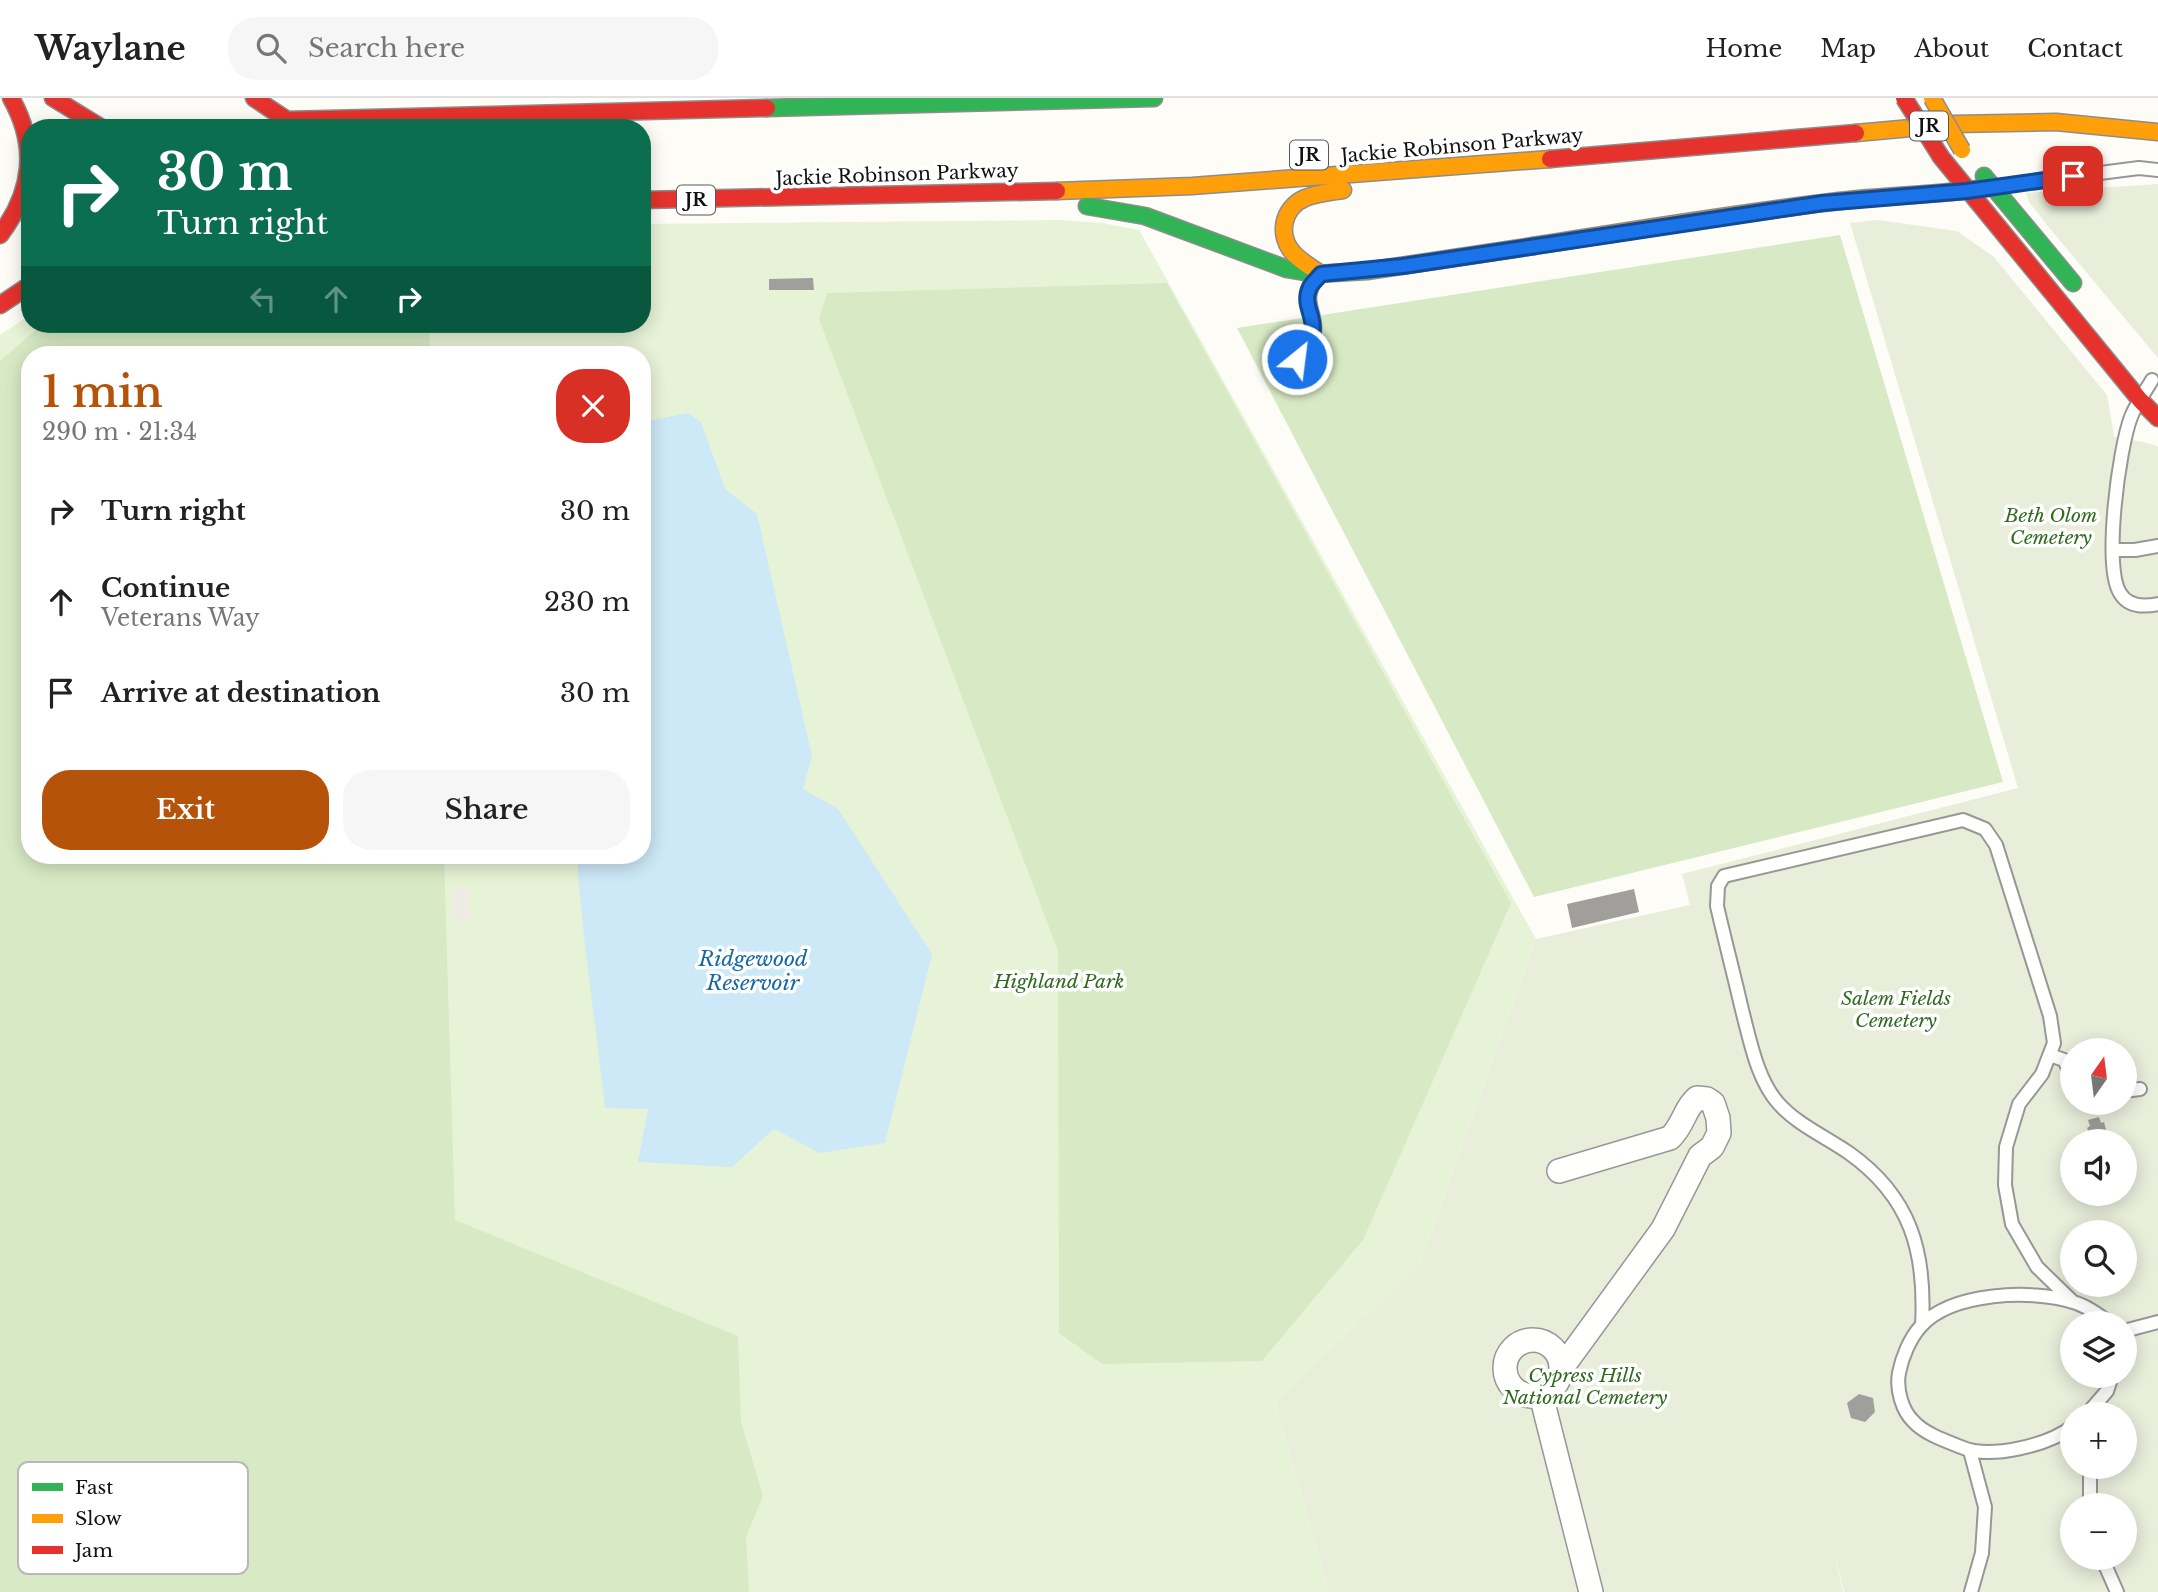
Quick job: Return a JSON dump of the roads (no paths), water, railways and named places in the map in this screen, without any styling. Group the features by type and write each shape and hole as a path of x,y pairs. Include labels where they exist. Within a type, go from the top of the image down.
{"main road":[{"path":"11,98 21,121"},
{"path":"53,98 87,119"},
{"path":"254,98 286,119"},
{"path":"315,119 739,104 1154,98"},
{"path":"1904,98 1941,157 1967,191 2140,400 2158,418"},
{"path":"1932,98 1962,150 2082,294"},
{"name":"JR","path":"1885,106 1954,100"},
{"name":"Jackie Robinson Parkway","path":"651,200 925,195 1192,186 1466,166 1955,124 2044,122 2158,132"},
{"path":"1321,274 1295,256 1285,241 1285,216 1298,201 1320,193 1356,189 1466,166"},
{"path":"925,195 1125,211 1183,229 1287,269 1321,274 1403,266 1823,203 1993,187"},
{"path":"0,235 21,198"},
{"path":"0,305 21,291"}],"street":[{"path":"1559,1171 1670,1138 1680,1129 1689,1105 1697,1098 1713,1103 1718,1133 1712,1147 1700,1156 1663,1229 1561,1369 1555,1385 1541,1395 1531,1396 1515,1389 1506,1373 1509,1354 1522,1342 1541,1341 1556,1352 1561,1369"},
{"path":"1541,1395 1591,1592"}],"lane":[{"path":"1993,187 2139,168 2158,170"},
{"path":"1304,386 1296,367 1297,359 1314,335 1308,296 1311,286 1321,274"},
{"path":"2151,378 2127,432 2114,503 2113,572 2119,593 2131,604 2158,604"},
{"path":"2113,550 2158,546"},
{"path":"1922,1325 1920,1255 1906,1215 1881,1181 1849,1153 1816,1133 1778,1104 1760,1073 1717,906 1717,886 1724,876 1964,820 1985,829 1996,845 2050,1016 2054,1043 2042,1074 2019,1104 2006,1147 2005,1185 2012,1223 2037,1266 2072,1301"},
{"path":"2050,1055 2060,1059"},
{"path":"2060,1435 2029,1446 1993,1452 1970,1451 1914,1423 1901,1402 1898,1380 1902,1359 1922,1325 1947,1308 1986,1296 2029,1294 2072,1301 2092,1311"},
{"path":"2137,1328 2158,1322"},
{"path":"2103,1402 2108,1388"},
{"path":"2097,1402 2107,1391"},
{"path":"1970,1451 1985,1507 1983,1553 1971,1592"},
{"path":"2107,1570 2117,1592"}],"water":[{"name":"Ridgewood Reservoir","path":"688,413 701,422 725,489 757,514 812,756 803,789 838,809 932,954 885,1143 820,1153 774,1129 732,1167 638,1162 648,1109 605,1108 578,864 651,864 651,420"}],"park label":[{"name":"Beth Olom Cemetery","path":"2051,526"},
{"name":"Highland Park","path":"1059,981"},
{"name":"Salem Fields Cemetery","path":"1896,1009"},
{"name":"Cypress Hills National Cemetery","path":"1585,1386"}]}
